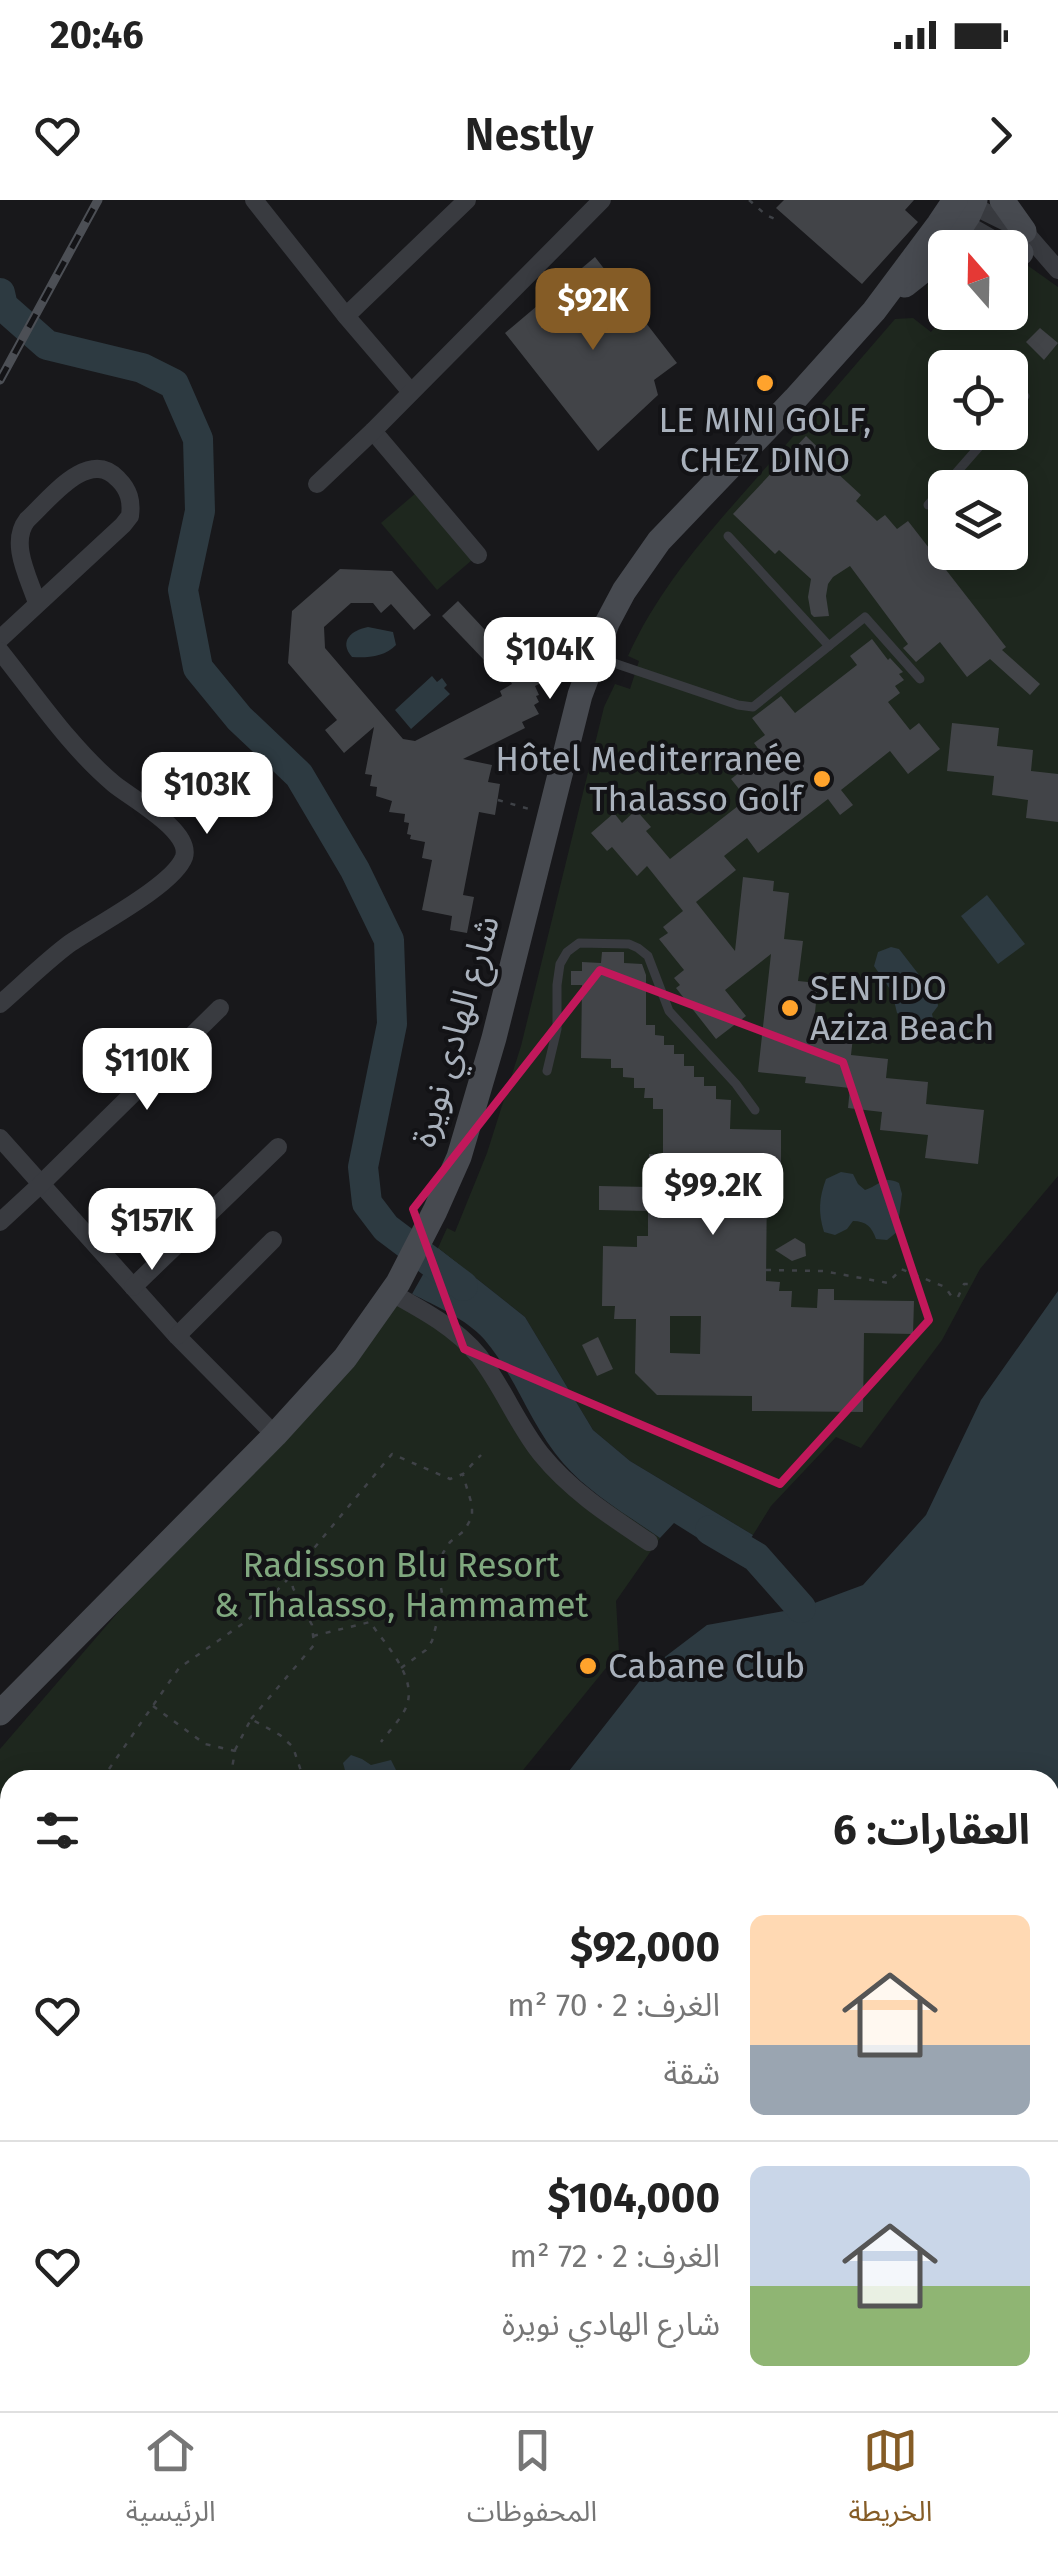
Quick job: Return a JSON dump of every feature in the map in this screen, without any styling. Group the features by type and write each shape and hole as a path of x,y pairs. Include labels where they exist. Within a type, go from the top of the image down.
{"street":[{"path":"254,200 411,392"},
{"path":"346,316 467,200"},
{"path":"318,484 602,200"},
{"path":"1002,200 1010,230"},
{"path":"962,207 993,230"},
{"name":"شارع الهادي نويرة","path":"0,1713 274,1435 345,1358 395,1288 459,1157 580,695 606,623 659,542 874,311 962,207"},
{"path":"1028,253 1055,267"},
{"name":"شارع الهادي نويرة","path":"874,311 928,266"},
{"path":"373,431 478,556"},
{"path":"0,639 123,525 130,516 129,496 112,473 102,469 82,472 20,528 20,547 37,604"},
{"path":"0,651 91,762 179,837 185,855 160,884 67,946 0,1004"},
{"path":"0,1222 220,1008"},
{"path":"0,1138 177,1336 274,1435"},
{"path":"134,1288 278,1147"},
{"path":"177,1336 273,1240"},
{"path":"395,1288 461,1338 478,1356 549,1464 577,1492 649,1542"}],"lane":[{"path":"958,470 976,450"},
{"path":"728,536 829,646"},
{"path":"593,656 738,706 754,707 864,617 920,678"},
{"path":"547,1071 557,1030 560,964 567,952 579,943 629,944 648,956 669,1011 755,1110"}],"path":[{"path":"750,200 776,220"},
{"path":"498,800 524,807"},
{"path":"766,1270 823,1271 888,1284 901,1270 945,1288 952,1297 958,1297 964,1284 972,1284"},
{"path":"109,1769 180,1668 248,1620 291,1576 392,1454 450,1478 463,1474 481,1455"},
{"path":"401,1668 432,1641 441,1607 438,1573 443,1553 472,1517 463,1474"},
{"path":"231,1770 234,1751 251,1719 314,1645 312,1626 291,1576"},
{"path":"313,1636 370,1622 401,1668 407,1682 408,1704 381,1742"},
{"path":"152,1706 206,1744 234,1751"},
{"path":"251,1719 294,1747 301,1770"}],"highlighted area":[{"path":"600,970 843,1062 929,1320 780,1484 464,1349 413,1209"}],"green space":[{"path":"1028,266 1058,287 1058,1176 980,1269 942,1340 861,1448 836,1437 771,1506 753,1535 630,1461 593,1430 525,1317 438,1248 447,1228 455,1232 487,1153 521,1046 604,707 615,684 630,689 639,661 628,656 642,629 673,579 710,532 895,319 913,318 931,332 1028,330"},
{"path":"416,493 472,560 437,590 381,523"},
{"name":"Radisson Blu Resort & Thalasso, Hammamet","path":"390,1297 439,1317 558,1469 660,1538 616,1601 619,1652 523,1770 0,1770 0,1749"}],"shaded area":[{"path":"368,627 393,632 396,645 370,657 352,657 346,646 349,637"},
{"path":"432,676 437,682 442,678 450,694 411,729 395,710"},
{"path":"987,895 1025,944 998,964 961,916"},
{"path":"891,947 899,949 937,998 938,1006 932,1014 935,1026 930,1029 897,1013 892,992 874,966 878,952"},
{"path":"841,1172 853,1174 865,1190 885,1180 899,1183 902,1194 897,1232 887,1240 876,1239 868,1226 858,1221 835,1235 824,1232 820,1211 824,1186 826,1179"},
{"path":"438,1248 525,1317 593,1430 630,1461 753,1535 736,1562 674,1523 660,1538 573,1474 551,1448 484,1339 460,1319 412,1294"},
{"path":"1058,1291 1058,1770 570,1770 649,1669 707,1625 801,1608 863,1585 926,1515 981,1400"},
{"path":"351,1755 371,1765 391,1760 396,1770 345,1770 343,1763"}],"building":[{"path":"784,200 914,200 905,210 918,222 862,284 776,208"},
{"path":"595,257 677,363 654,380 658,395 598,451 505,333"},
{"path":"1040,328 1058,343 1044,360 1026,342"},
{"path":"806,436 839,468 836,472 861,495 856,501 877,521 885,515 897,529 908,521 928,547 928,570 946,570 1006,647 1002,650 1040,684 1030,695 990,659 967,677 940,642 916,662 903,648 908,644 850,566 828,584 829,616 814,617 808,597 811,579 779,550 775,554 733,514"},
{"path":"340,569 392,571 431,615 414,630 391,604 381,613 373,603 351,603 324,627 325,648 403,739 415,741 502,696 500,691 512,684 508,676 542,659 550,674 535,686 539,702 534,705 539,714 522,722 525,728 463,759 492,765 488,782 500,784 495,815 479,812 463,895 474,897 467,933 450,930 452,916 422,910 432,860 422,858 425,842 410,839 407,834 409,823 404,822 405,814 389,812 392,801 376,796 377,787 370,786 372,775 365,774 374,727 344,753 325,730 337,720 288,663 292,611"},
{"path":"458,601 500,646 485,661 442,616"},
{"path":"872,639 903,672 899,674 904,680 895,686 900,693 888,702 910,730 919,723 940,749 908,774 890,751 841,790 853,805 840,815 828,799 758,853 747,838 724,856 736,870 696,902 735,951 743,877 774,881 773,891 789,893 784,939 803,941 798,981 818,983 813,1032 853,1037 851,1055 888,1059 886,1078 928,1082 926,1104 984,1110 978,1164 925,1158 928,1135 880,1130 882,1112 848,1108 850,1088 805,1083 806,1077 758,1072 771,954 725,990 746,1016 716,1039 676,988 680,985 674,978 684,970 659,939 668,933 663,927 683,911 647,866 637,876 612,847 607,851 591,833 614,813 622,823 636,810 651,827 646,831 670,859 747,799 731,779 763,755 754,743 765,735 752,718 781,696 795,713 857,665 850,656"},
{"path":"952,723 999,728 997,746 1033,750 1031,771 1058,774 1058,822 1026,818 1028,800 992,795 994,776 947,771"},
{"path":"602,952 624,952 624,963 642,964 646,975 646,1025 655,1025 655,1035 664,1036 664,1045 674,1045 674,1054 684,1054 684,1066 694,1066 694,1077 704,1077 704,1086 716,1086 716,1099 731,1100 730,1129 781,1130 781,1183 767,1183 766,1281 780,1282 779,1291 792,1291 791,1307 817,1308 818,1289 834,1289 834,1300 914,1301 913,1334 864,1333 863,1412 752,1411 752,1396 657,1395 635,1373 636,1319 614,1319 615,1306 602,1306 603,1246 637,1247 637,1236 648,1236 648,1211 599,1210 599,1186 648,1187 649,1154 663,1155 663,1109 653,1109 653,1098 644,1098 645,1088 634,1088 634,1078 623,1077 623,1068 611,1068 611,1059 581,1058 582,985 571,985 571,971 582,971 582,962 601,963","holes":["670,1316 701,1316 700,1354 670,1353"]},
{"path":"795,1238 805,1244 806,1256 792,1261 775,1250"},
{"path":"598,1337 613,1369 597,1376 582,1345"}],"waterway":[{"path":"0,293 3,306 47,345 142,368 174,384 198,439 200,511 183,590 198,668 239,718 299,775 355,870 389,940 392,1024 363,1167 367,1203 386,1228 463,1286"},
{"path":"710,1530 756,1557 801,1608"}],"railway":[{"path":"0,380 98,200"}],"place":[{"name":"LE MINI GOLF, CHEZ DINO","path":"765,383"},
{"name":"Hôtel Mediterranée Thalasso Golf","path":"822,779"},
{"name":"SENTIDO Aziza Beach","path":"790,1008"},
{"name":"Cabane Club","path":"588,1666"}]}
